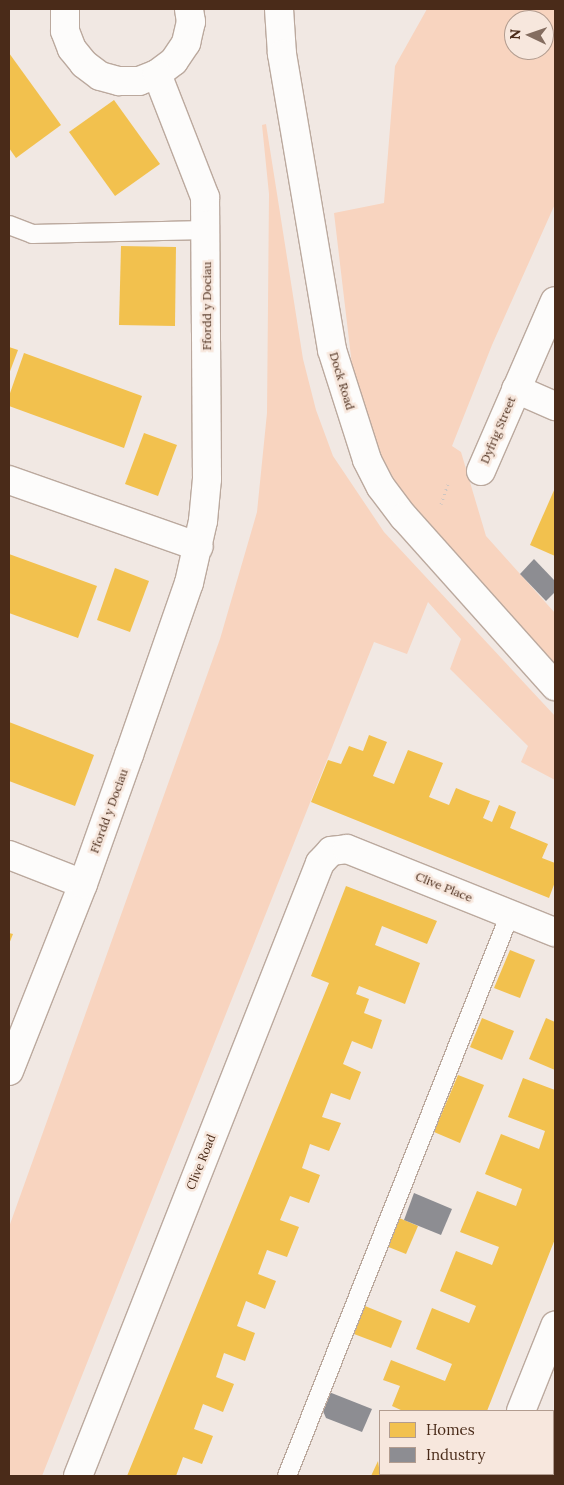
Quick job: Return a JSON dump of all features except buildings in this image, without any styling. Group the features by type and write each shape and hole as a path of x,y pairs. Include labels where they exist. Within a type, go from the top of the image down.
{"street":[{"path":"61,10 65,31 72,49 84,64 100,76 129,81 157,74 174,61 186,43 191,22 189,9"},
{"name":"Dock Road","path":"279,9 282,54 332,350 367,460 381,487 427,543 555,686"},
{"name":"Ffordd y Dociau","path":"9,1071 83,884 186,592 198,547 207,479 205,197 198,173 157,74"},
{"name":"Dyfrig Street","path":"481,471 555,301"},
{"name":"Dyfrig Street","path":"516,389 555,406"},
{"path":"9,480 198,547"},
{"name":"Clive Place","path":"331,851 347,849 555,932"},
{"name":"Clive Road","path":"78,1476 320,863 331,851"},
{"path":"9,855 83,884"},
{"path":"521,1410 555,1326"}],"lane":[{"path":"9,225 32,234 206,230"},
{"path":"287,1476 510,914"}],"path":[{"path":"427,543 451,478"}],"shaded area":[{"path":"427,9 555,9 555,204 492,345 452,446 461,452 486,536 555,613 555,664 405,499 377,448 356,399 334,213 384,203 395,66"},
{"path":"266,124 303,359 316,410 333,456 384,532 555,716 555,780 521,762 528,746 450,669 461,639 428,602 407,654 374,642 42,1476 9,1476 9,1227 220,639 257,512 267,413 269,194 262,125"}]}
